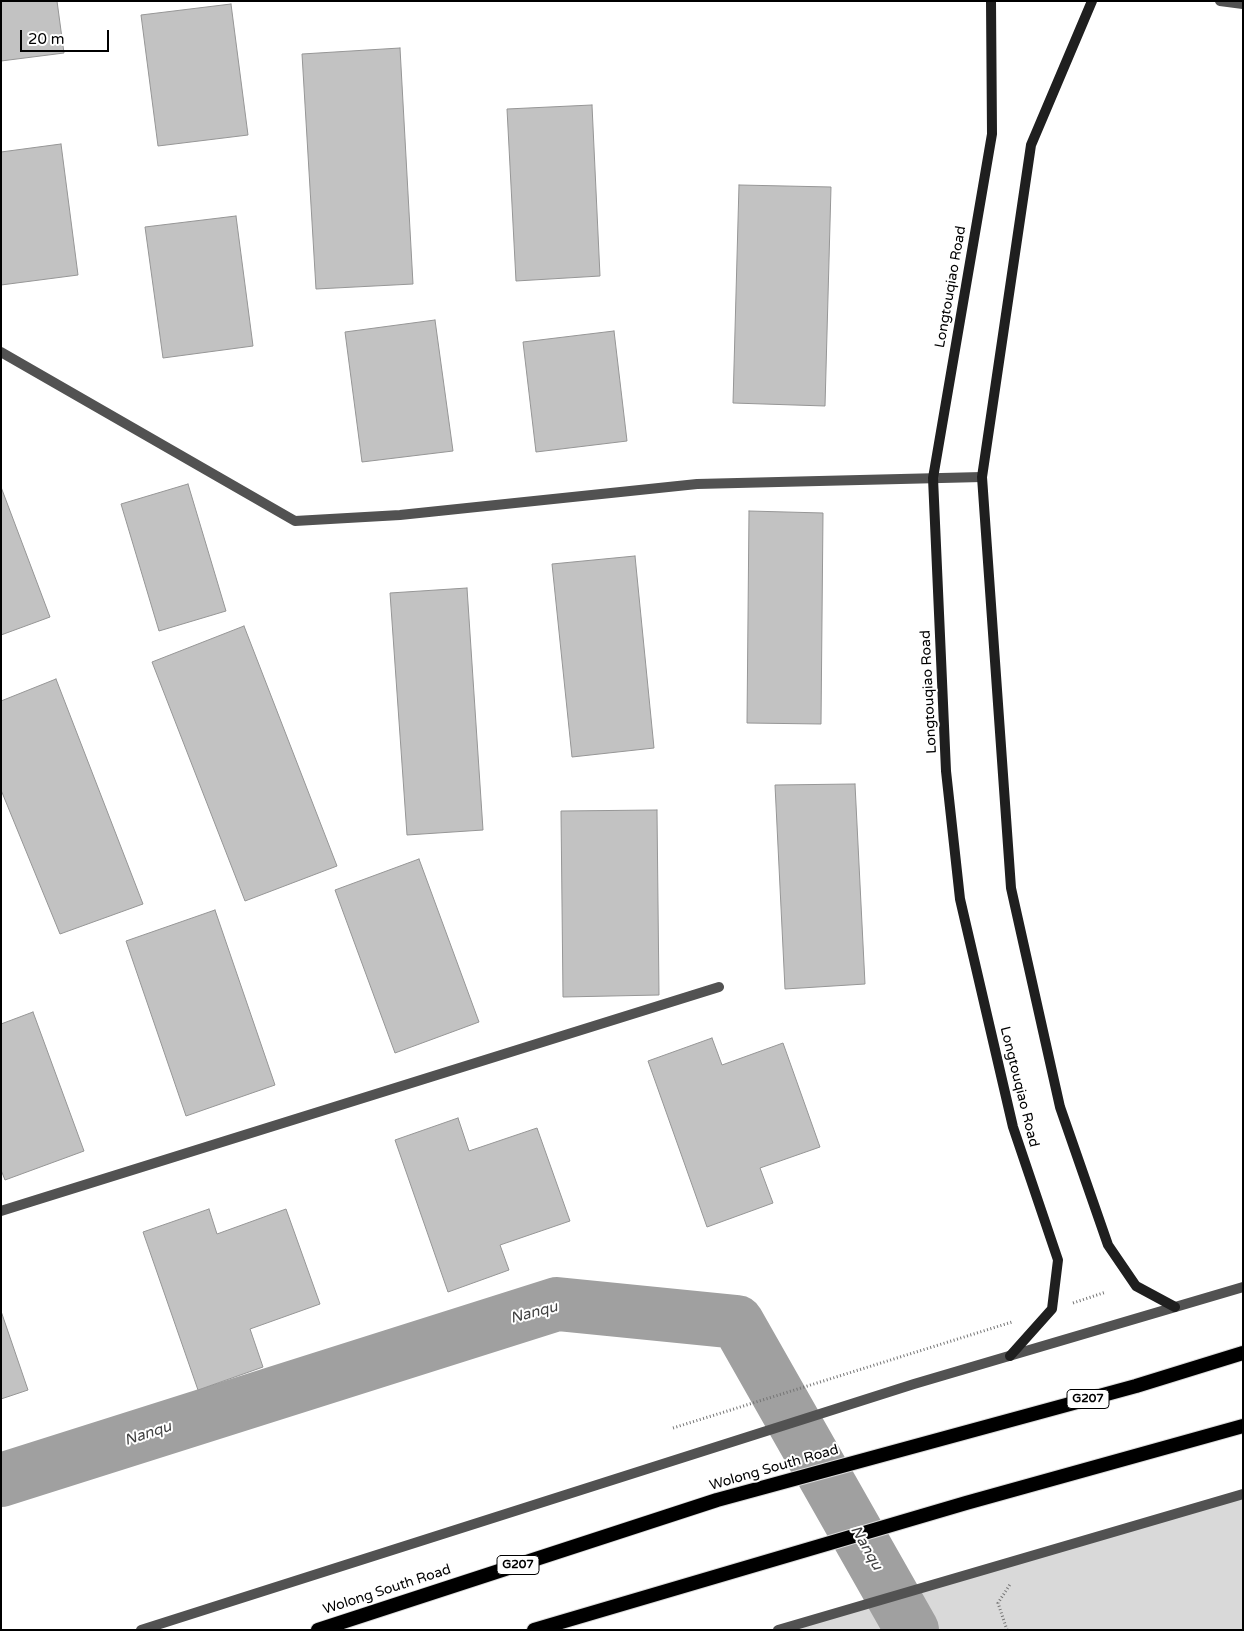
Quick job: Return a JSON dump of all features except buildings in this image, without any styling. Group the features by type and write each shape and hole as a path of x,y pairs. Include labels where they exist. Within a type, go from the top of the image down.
{"highway":[{"name":"Wolong South Road","path":"318,1630 717,1500 1136,1386 1243,1353"},
{"path":"534,1630 757,1564 1243,1426"}],"main road":[{"name":"Longtouqiao Road","path":"991,1 992,134 933,478 946,771 960,899 1012,1127 1058,1260 1052,1309"},
{"path":"1092,1 1031,145 982,477 1011,888 1060,1107 1108,1245 1136,1286 1175,1307"},
{"path":"1010,1356 1052,1309"}],"street":[{"path":"1220,1 1243,4"},
{"path":"1,352 295,521 400,515 697,484 982,477"},
{"path":"1,1211 719,987"},
{"path":"141,1630 900,1388 1243,1287"},
{"path":"778,1630 1243,1494"}],"path":[{"path":"1052,1309 1106,1292"},
{"path":"673,1428 1015,1321"},
{"path":"1007,1630 998,1603 1028,1557"}],"shaded area":[{"path":"1243,1494 1243,1630 779,1630"}],"waterway":[{"name":"Nanqu","path":"1,1480 557,1304 737,1322 912,1630"}]}
